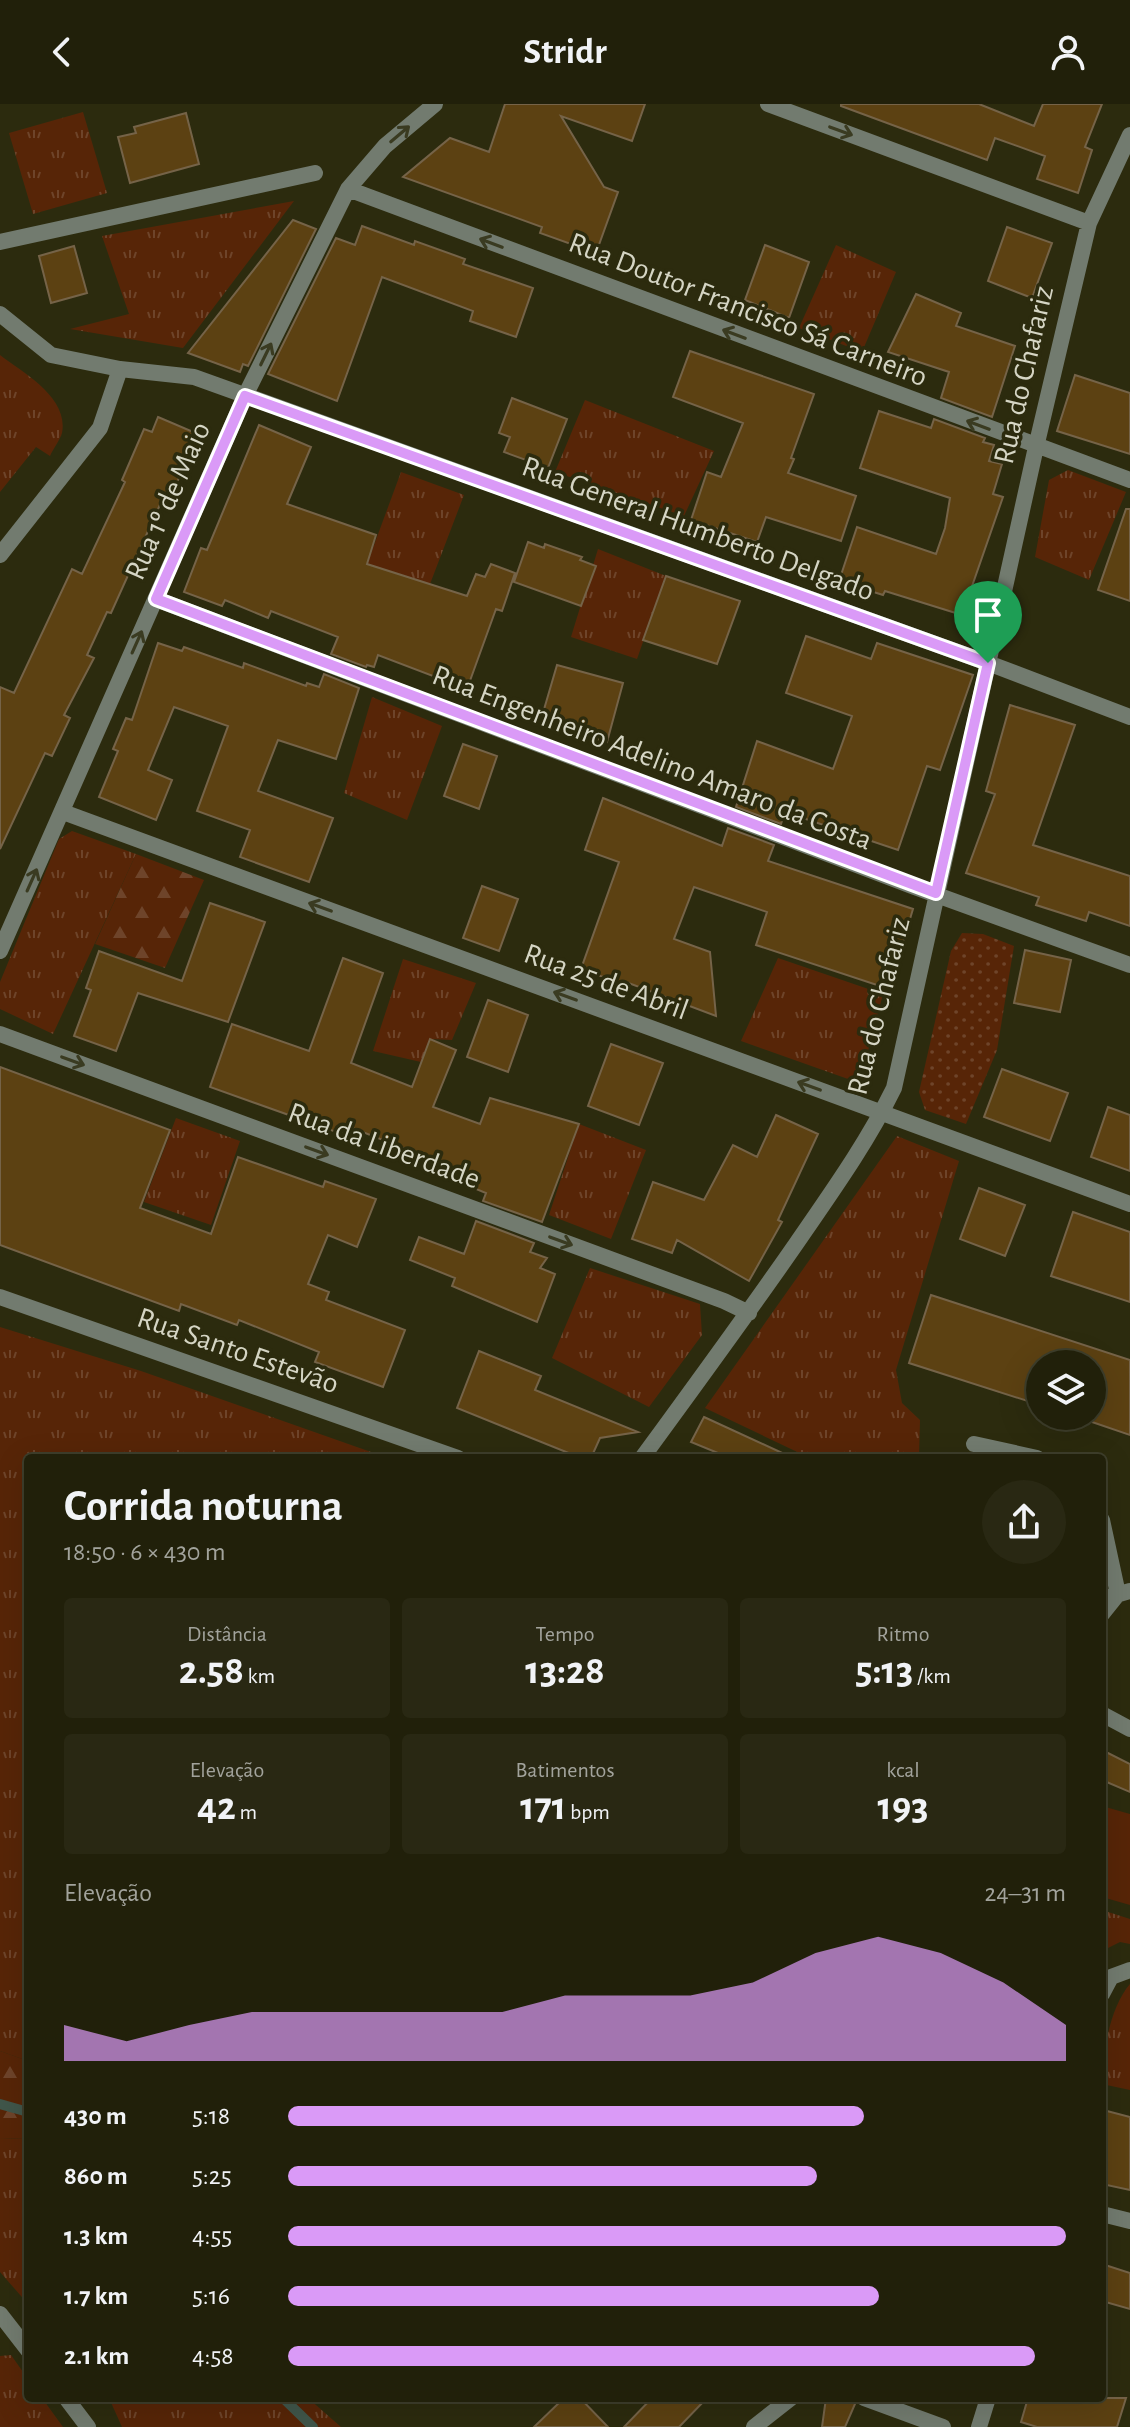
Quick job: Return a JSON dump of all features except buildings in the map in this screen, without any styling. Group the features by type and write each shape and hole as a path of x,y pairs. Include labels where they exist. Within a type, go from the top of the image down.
{"street":[{"name":"Rua 1º de Maio","path":"0,951 245,396 348,189 385,146 435,104"},
{"path":"768,104 1089,223"},
{"name":"Rua do Chafariz","path":"645,1454 749,1313 846,1173 894,1088 1036,447 1089,223 1130,135"},
{"path":"0,242 315,173"},
{"name":"Rua Doutor Francisco Sá Carneiro","path":"348,189 1130,480"},
{"name":"Rua General Humberto Delgado","path":"0,314 51,355 120,369 194,377 1130,717"},
{"path":"0,555 100,428 120,369"},
{"name":"Rua Engenheiro Adelino Amaro da Costa","path":"156,599 1130,965"},
{"name":"Rua 25 de Abril","path":"63,812 1130,1204"},
{"name":"Rua da Liberdade","path":"0,1034 724,1301 749,1313"},
{"name":"Rua Santo Estevão","path":"0,1297 447,1454"},
{"path":"974,1444 1019,1454"},
{"path":"1106,1540 1117,1595"},
{"path":"1106,1716 1130,1729"},
{"path":"1106,1986 1111,1977 1130,1970"},
{"path":"1106,2215 1130,2221"},
{"path":"0,2314 24,2345"},
{"path":"69,2402 88,2427"},
{"path":"754,2427 786,2402"},
{"path":"875,2402 943,2427"},
{"path":"979,2427 987,2402"}],"green space":[{"path":"83,112 107,193 33,214 9,133"},
{"path":"294,201 183,348 70,329 129,314 102,236"},
{"path":"836,245 896,272 862,352 799,328"},
{"path":"0,355 52,397 62,420 62,433 50,456 36,447 0,492"},
{"path":"585,400 714,451 684,516 555,472"},
{"path":"1068,470 1126,492 1089,580 1035,557 1049,480"},
{"path":"401,472 464,495 430,584 367,564"},
{"path":"598,549 666,576 637,659 571,637"},
{"path":"372,697 442,726 407,820 344,793"},
{"path":"72,831 136,854 53,1034 0,1009 0,982 59,839"},
{"path":"136,854 204,880 165,968 95,944"},
{"path":"962,933 983,934 1014,946 997,1050 966,1124 925,1110 919,1092 951,951"},
{"path":"778,958 883,994 863,1070 848,1079 741,1041"},
{"path":"403,959 476,983 452,1040 430,1039 421,1062 373,1051"},
{"path":"176,1118 240,1141 211,1225 144,1202"},
{"path":"579,1124 646,1150 611,1239 549,1215"},
{"path":"897,1136 959,1161 896,1370 902,1403 920,1420 919,1454 802,1454 705,1408"},
{"path":"590,1268 700,1304 702,1335 649,1407 552,1358"},
{"path":"0,1327 141,1371 377,1454 24,1454 24,2060 0,2051"},
{"path":"1106,1807 1130,1814 1130,1905 1106,1898"},
{"path":"1106,1911 1130,1919 1130,1944 1120,1942 1106,1949"},
{"path":"1130,1984 1130,2090 1106,2085 1108,2031"},
{"path":"0,2051 24,2060 24,2139 0,2138"},
{"path":"0,2138 24,2139 24,2299 0,2272"},
{"path":"11,2355 24,2373 24,2402 45,2402 63,2427 0,2427 0,2356"},
{"path":"111,2402 313,2402 341,2427 122,2427"}],"waterway":[{"path":"0,2104 24,2111"},
{"path":"287,2402 313,2427"}],"route":[{"path":"245,396 988,663 936,893 156,599 245,396"}]}
